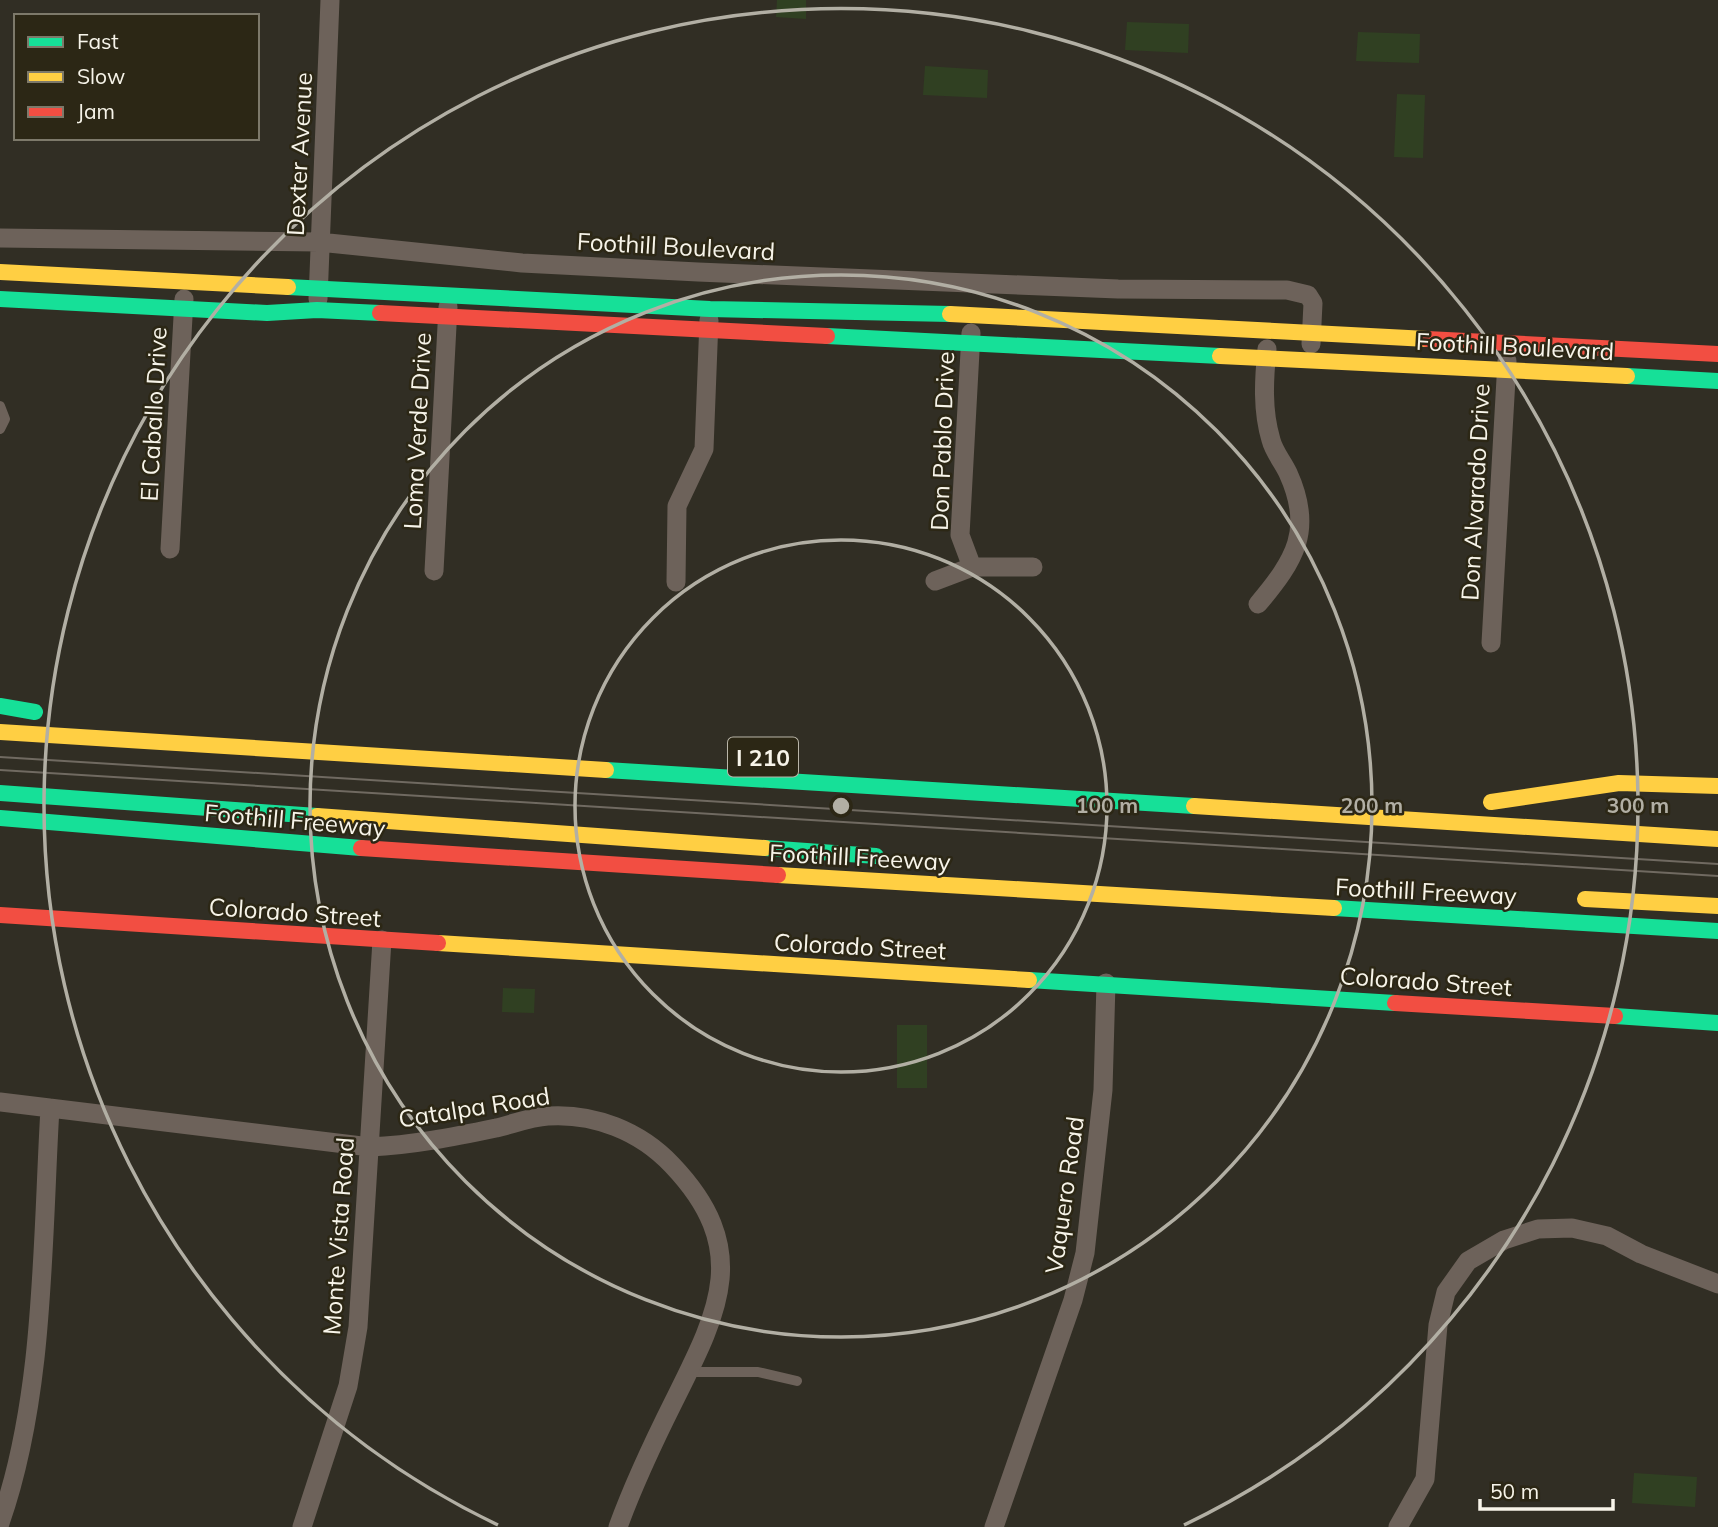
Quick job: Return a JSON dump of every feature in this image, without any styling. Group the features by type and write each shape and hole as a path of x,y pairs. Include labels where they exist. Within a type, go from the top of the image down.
{"main road":[{"name":"Foothill Boulevard","path":"0,272 710,309 972,315 1311,335 1718,354"},
{"name":"Foothill Boulevard","path":"0,299 267,313 317,310 1718,381"},
{"path":"0,708 42,713"},
{"path":"0,732 1718,839"},
{"path":"1571,807 1484,802 1619,783 1718,786"},
{"path":"0,793 894,858"},
{"name":"Foothill Freeway","path":"0,818 464,856 1718,931"},
{"path":"95,843 464,856"},
{"path":"1566,898 1718,905"},
{"name":"Colorado Street","path":"0,915 1718,1023"}],"street":[{"name":"Dexter Avenue","path":"317,310 330,0"},
{"name":"Foothill Boulevard","path":"0,238 319,242 522,263 617,268 1118,289 1287,290 1308,295 1313,303 1310,359"},
{"name":"El Caballo Drive","path":"170,549 185,282"},
{"name":"Loma Verde Drive","path":"434,571 449,294"},
{"path":"676,582 677,506 705,449 710,309"},
{"name":"Don Pablo Drive","path":"972,315 960,535 972,567"},
{"path":"1258,604 1288,568 1301,531 1299,504 1289,474 1272,443 1266,420 1268,331"},
{"name":"Don Alvarado Drive","path":"1491,643 1507,344"},
{"path":"935,581 972,567 1033,568"},
{"name":"Monte Vista Road","path":"302,1527 348,1386 358,1327 382,940"},
{"name":"Vaquero Road","path":"994,1527 1073,1300 1085,1253 1103,1090 1105,983"},
{"name":"Catalpa Road","path":"0,1102 370,1147 419,1144 547,1116 587,1118 627,1131 661,1153 689,1182 711,1217 720,1253 720,1290 713,1322 636,1477 618,1527"},
{"path":"0,1523 22,1444 34,1366 50,1108"},
{"path":"1398,1527 1425,1479 1437,1325 1446,1292 1468,1261 1504,1240 1538,1229 1572,1228 1607,1236 1641,1254 1718,1284"}],"lane":[{"path":"0,406 5,419 0,429"},
{"path":"689,1372 758,1372 797,1381"}],"green space":[{"path":"777,0 806,0 806,19 776,17"},
{"path":"1127,22 1189,24 1188,53 1125,50"},
{"path":"1358,32 1420,34 1419,63 1356,61"},
{"path":"925,66 988,70 987,98 923,95"},
{"path":"1397,94 1425,95 1423,158 1394,157"},
{"path":"503,988 535,989 534,1013 502,1012"},
{"path":"897,1025 927,1025 927,1088 897,1088"},
{"path":"1634,1473 1697,1477 1695,1507 1632,1503"}],"tram line":[{"path":"0,757 1718,864"},
{"path":"0,770 1718,876"}],"traffic: fast":[{"path":"288,287 710,309 950,314"},
{"path":"0,299 267,313 317,310 380,313"},
{"path":"827,336 1220,356"},
{"path":"1627,376 1718,381"},
{"path":"0,706 35,712"},
{"path":"606,770 1194,806"},
{"path":"0,793 317,816"},
{"path":"0,818 361,848"},
{"path":"765,848 876,856"},
{"path":"1334,908 1718,931"},
{"path":"1029,980 1395,1003"},
{"path":"1615,1016 1718,1023"}],"traffic: slow":[{"path":"0,272 288,287"},
{"path":"950,314 1427,339"},
{"path":"1220,356 1627,376"},
{"path":"0,732 606,770"},
{"path":"1491,802 1619,783 1718,786"},
{"path":"1194,806 1718,839"},
{"path":"317,816 765,848"},
{"path":"778,875 1334,908"},
{"path":"1585,899 1718,906"},
{"path":"438,943 1029,980"}],"traffic: jam":[{"path":"380,313 827,336"},
{"path":"1427,339 1718,354"},
{"path":"361,848 778,875"},
{"path":"0,915 438,943"},
{"path":"1395,1003 1615,1016"}]}
